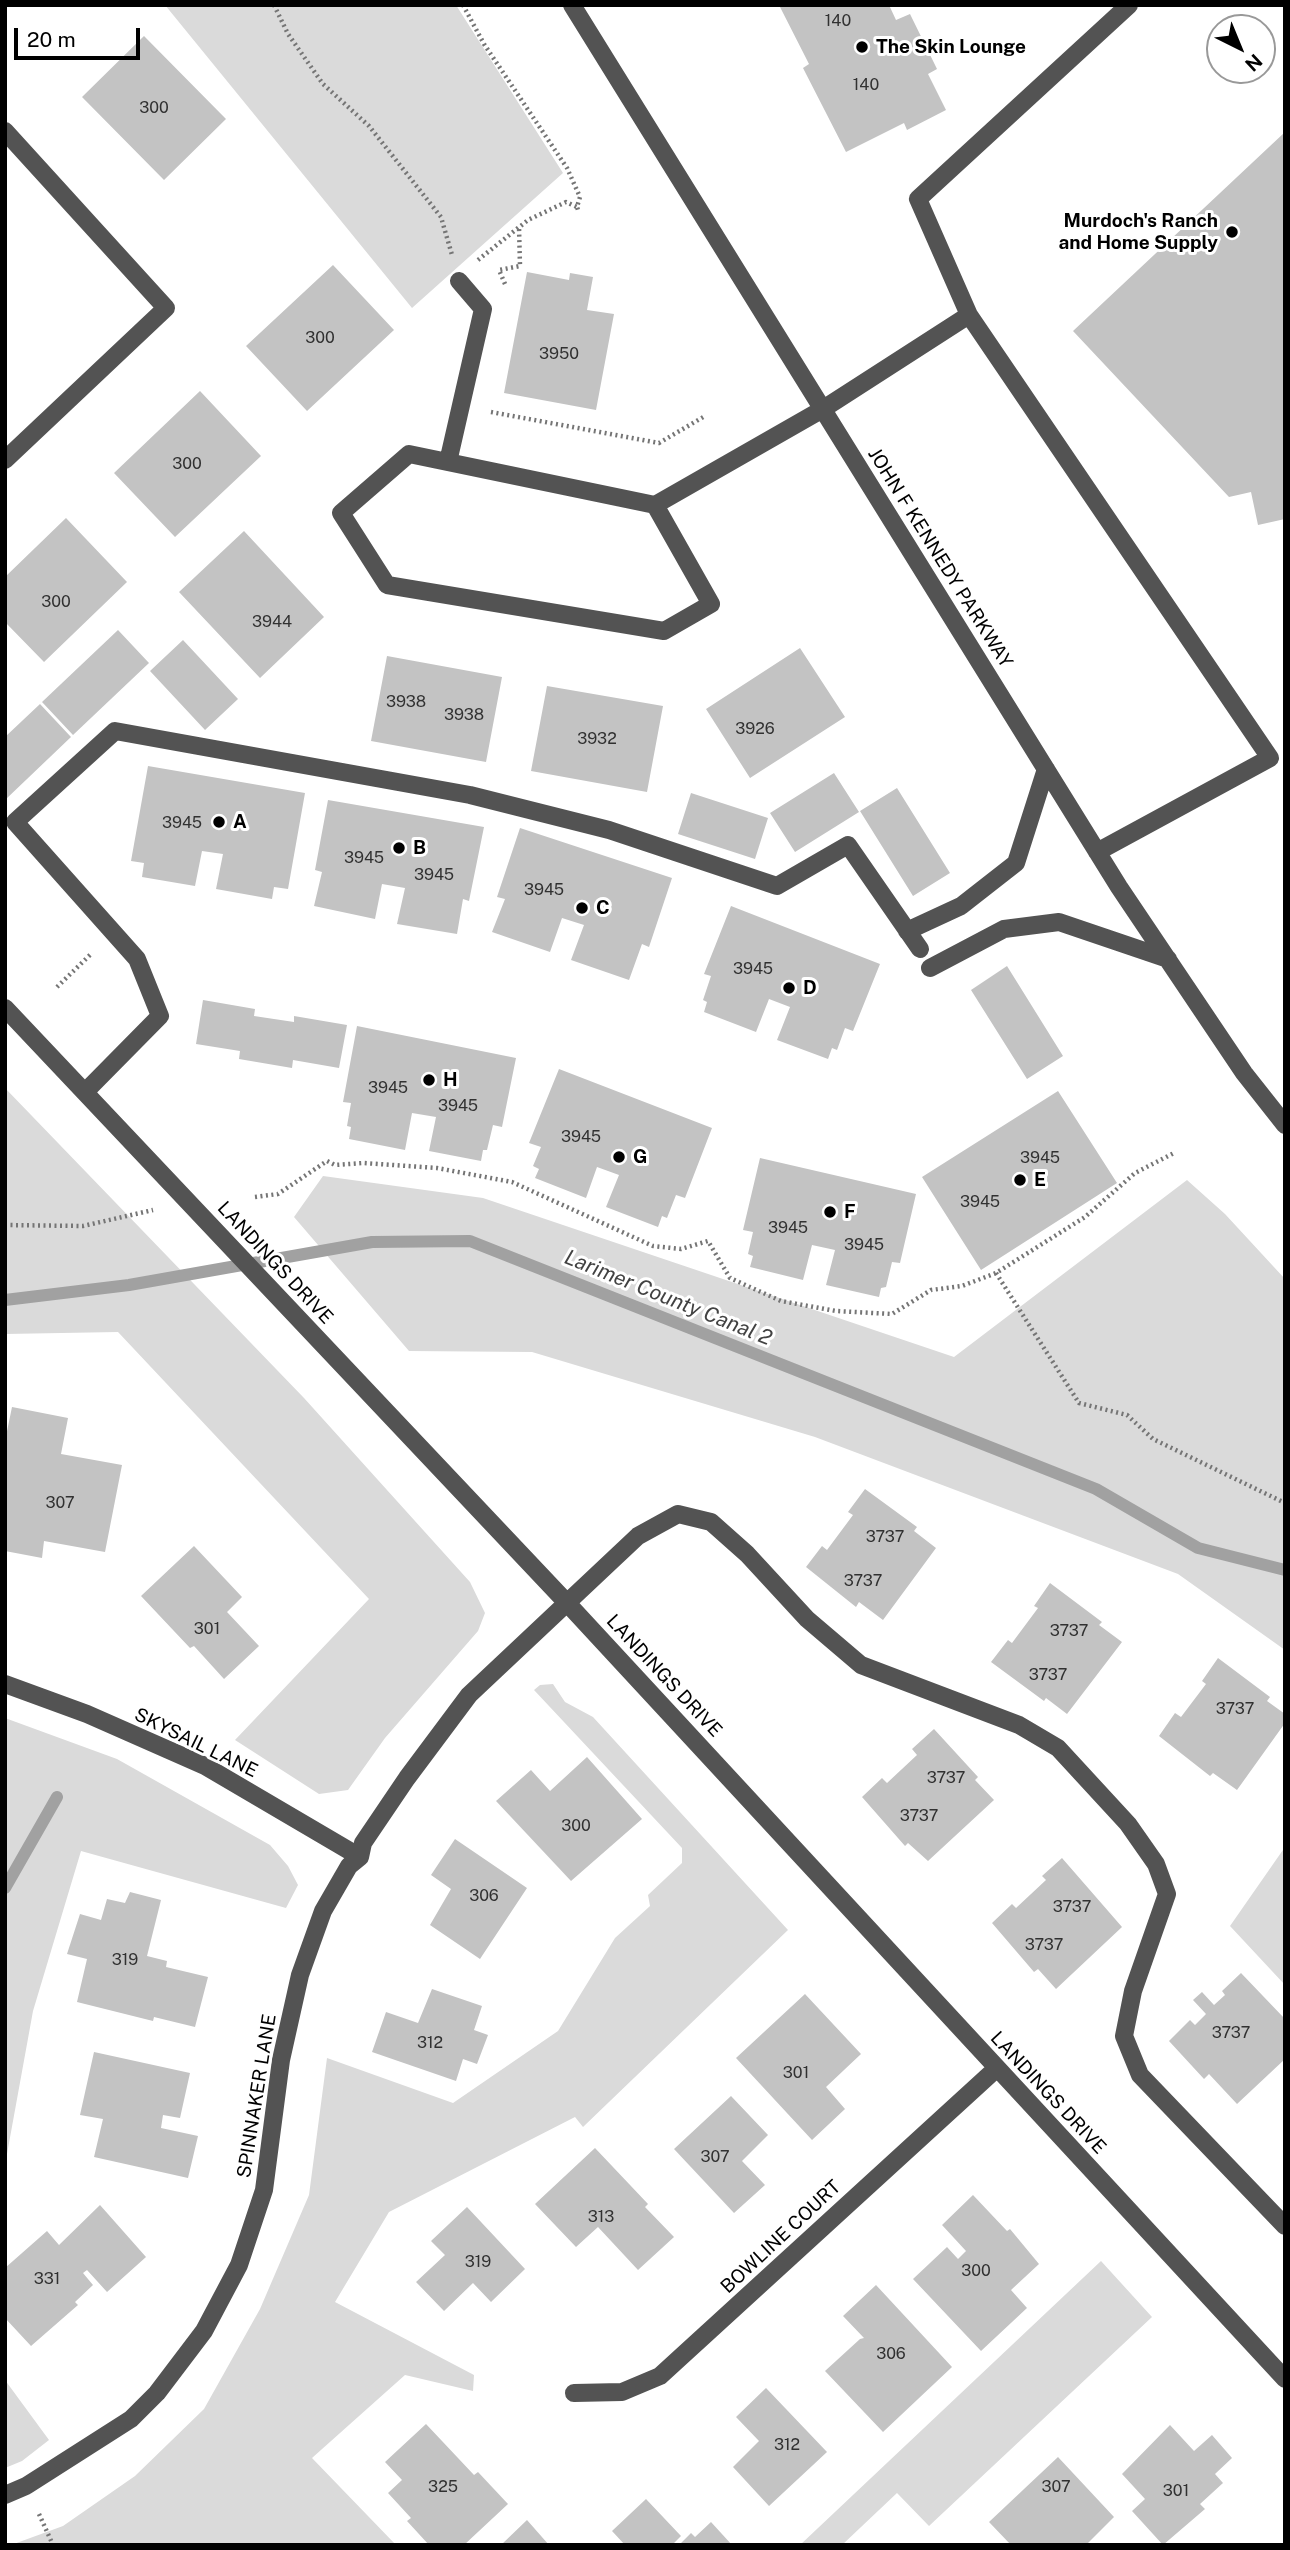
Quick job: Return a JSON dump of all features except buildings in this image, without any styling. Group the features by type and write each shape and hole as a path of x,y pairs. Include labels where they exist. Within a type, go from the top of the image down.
{"street":[{"name":"JOHN F KENNEDY PARKWAY","path":"572,5 1097,852 1244,1073 1285,1125"},
{"path":"1097,852 1270,758 969,315 918,200 1129,5"},
{"path":"5,131 166,308 5,460"},
{"path":"448,462 483,309 459,281"},
{"path":"655,505 711,604 664,631 387,585 341,513 409,454 655,505 823,409 969,315"},
{"path":"85,1092 160,1016 137,959 15,822 116,731 470,795 609,830 777,886 848,845 920,949"},
{"path":"907,931 961,906 1016,863 1046,769"},
{"path":"930,968 1004,929 1059,922 1168,959"},
{"name":"LANDINGS DRIVE","path":"5,1008 568,1604 1285,2379"},
{"name":"SPINNAKER LANE","path":"5,2496 26,2486 131,2419 157,2393 204,2331 239,2265 264,2190 281,2060 300,1975 323,1911 349,1866 360,1857 363,1843 407,1778 469,1695 638,1536 678,1514 711,1522 747,1554 807,1619 861,1665 1019,1725 1058,1748 1128,1824 1156,1864 1167,1894 1133,1991 1124,2036 1140,2075 1285,2226"},
{"name":"SKYSAIL LANE","path":"5,1684 88,1714 205,1766 360,1857"},
{"name":"BOWLINE COURT","path":"574,2393 622,2392 660,2376 997,2068"}],"path":[{"path":"274,5 288,34 323,84 369,126 441,217 459,281"},
{"path":"459,281 486,250 519,226 566,202 578,210 580,197 567,168 484,44 463,5"},
{"path":"510,295 499,270 520,266 519,226"},
{"path":"492,403 491,412 659,443 705,416"},
{"path":"57,987 99,944"},
{"path":"255,1197 278,1194 327,1161 335,1165 363,1163 437,1168 512,1182 653,1246 681,1249 708,1241 730,1278 781,1301 835,1311 892,1314 931,1290 962,1286 996,1273 1085,1217 1135,1174 1174,1153"},
{"path":"5,1226 83,1226 188,1201"},
{"path":"996,1273 1021,1307 1079,1403 1126,1415 1153,1439 1285,1503"}],"shaded area":[{"path":"165,5 456,5 563,173 412,308"},
{"path":"5,1088 304,1398 470,1582 485,1613 478,1631 385,1738 348,1790 319,1794 235,1740 369,1599 118,1332 5,1334"},
{"path":"323,1176 483,1198 954,1357 1187,1180 1225,1214 1285,1279 1285,1650 1178,1574 815,1437 532,1352 409,1351 294,1217"},
{"path":"553,1684 565,1702 593,1717 788,1930 583,2127 575,2117 389,2212 335,2302 474,2375 473,2391 405,2375 312,2458 396,2545 11,2545 63,2526 135,2476 204,2409 260,2309 309,2195 327,2058 453,2103 558,2031 615,1938 650,1906 648,1895 682,1863 682,1848 534,1690 540,1685"},
{"path":"5,1718 117,1759 270,1845 288,1866 298,1885 286,1908 81,1851 33,2011 5,2165"},
{"path":"1285,1847 1285,1985 1230,1926"},
{"path":"1101,2261 1152,2317 929,2526 897,2493 842,2545 800,2545"},
{"path":"5,2380 49,2440 22,2461 5,2468"}],"waterway":[{"name":"Larimer County Canal 2","path":"5,1300 129,1285 372,1242 470,1241 1096,1489 1198,1548 1285,1570"},
{"path":"5,1888 57,1797"}],"place":[{"name":"The Skin Lounge","path":"862,47"},
{"name":"Murdoch's Ranch and Home Supply","path":"1232,232"},
{"name":"A","path":"219,822"},
{"name":"B","path":"399,848"},
{"name":"C","path":"582,908"},
{"name":"D","path":"789,988"},
{"name":"H","path":"429,1080"},
{"name":"G","path":"619,1157"},
{"name":"E","path":"1020,1180"},
{"name":"F","path":"830,1212"}]}
